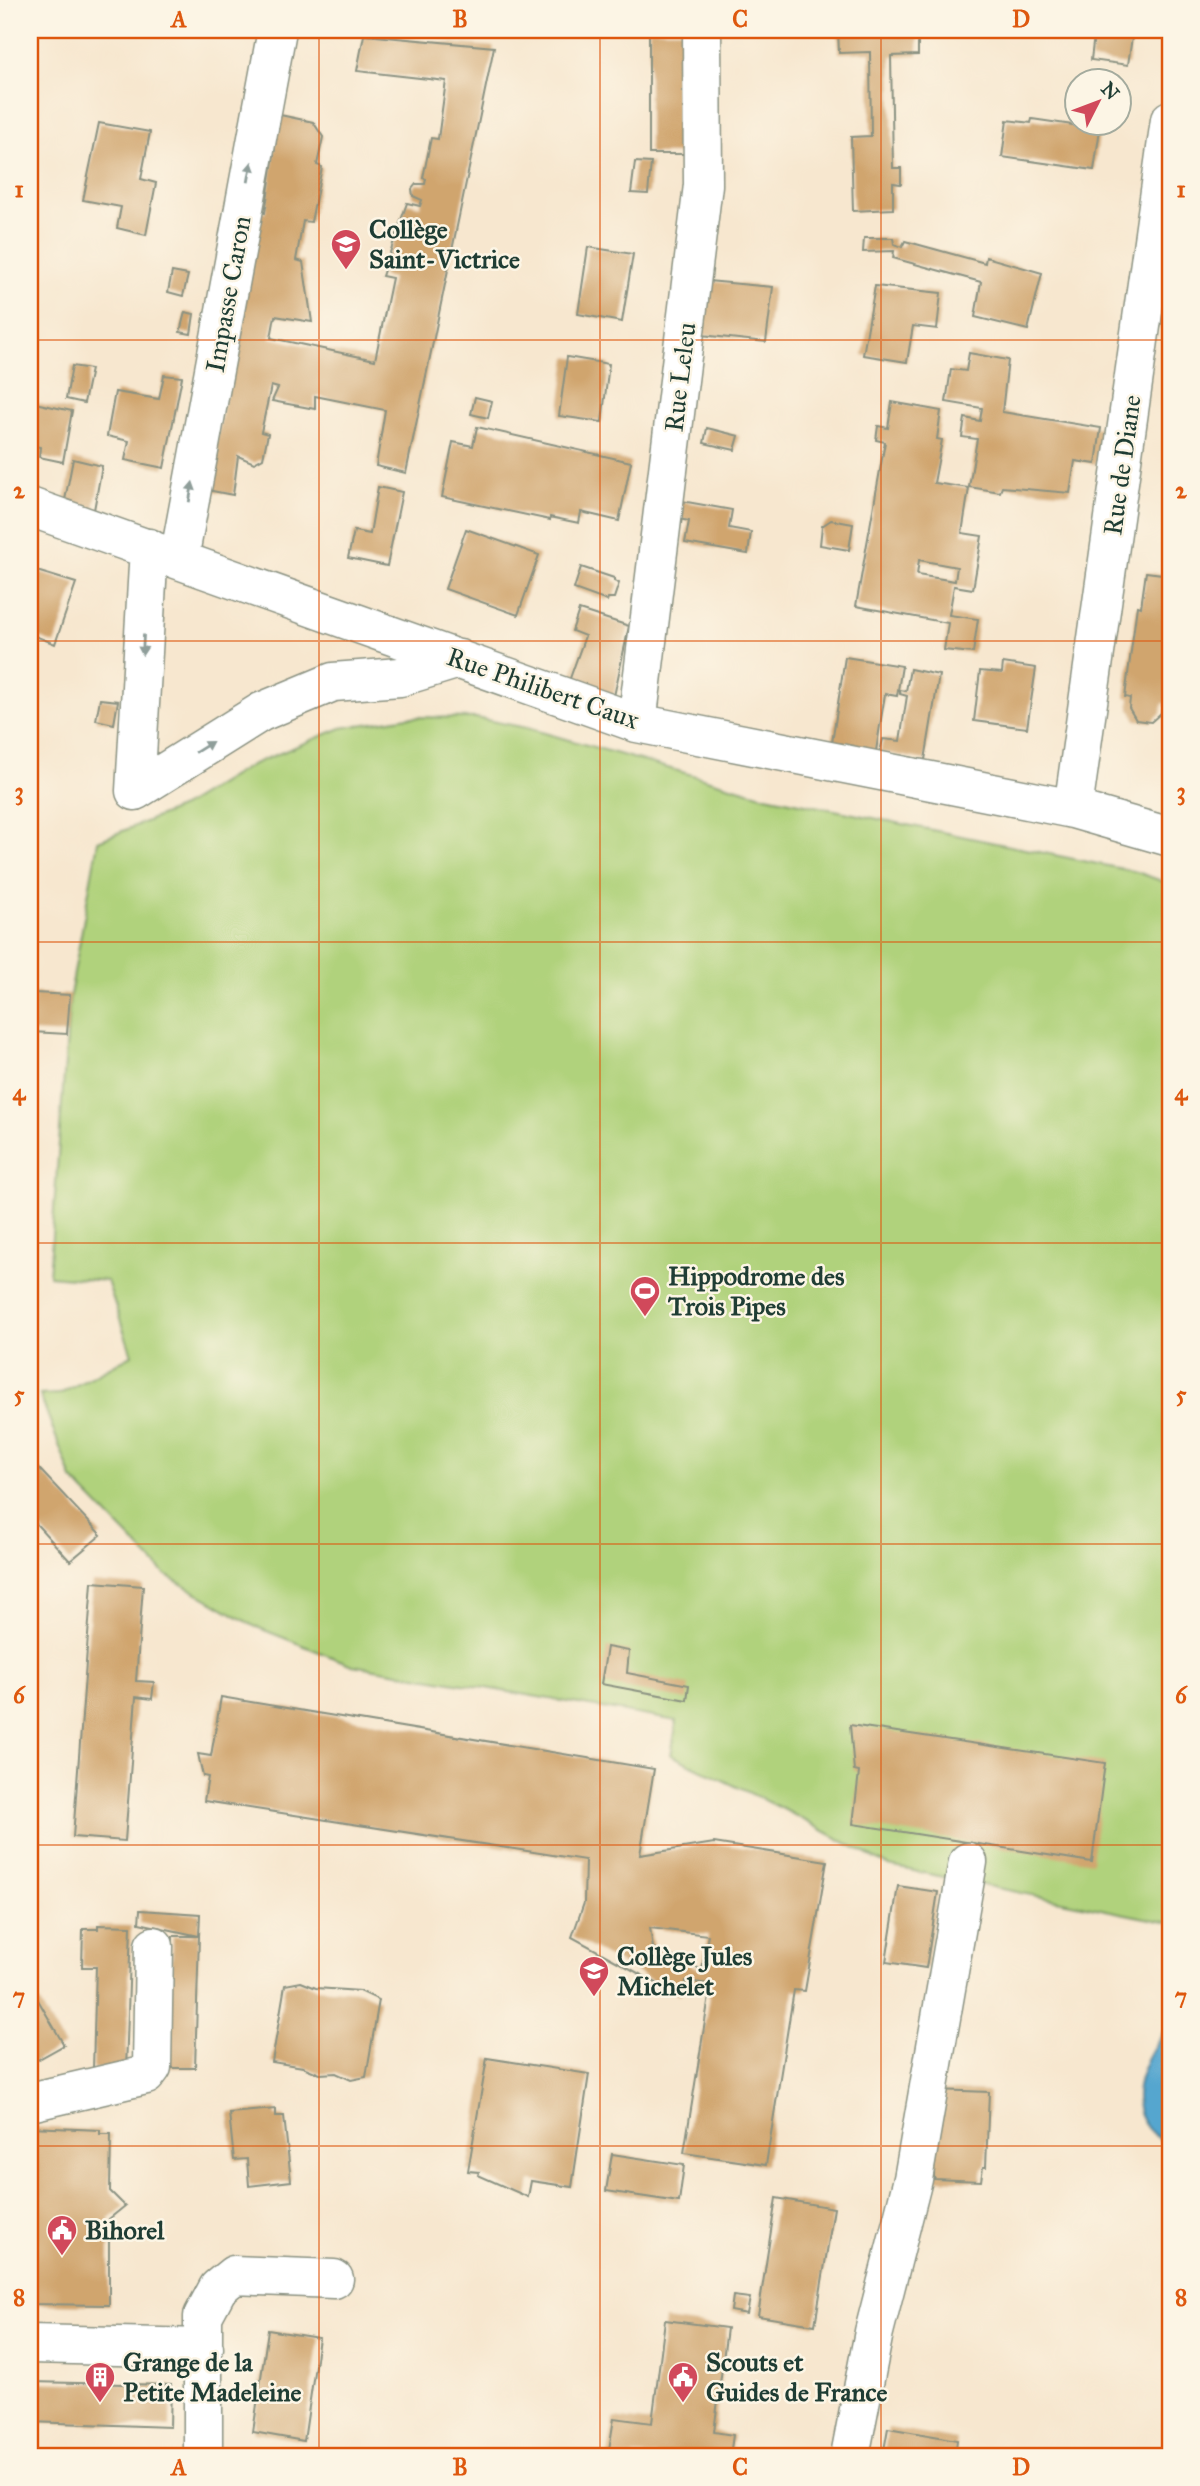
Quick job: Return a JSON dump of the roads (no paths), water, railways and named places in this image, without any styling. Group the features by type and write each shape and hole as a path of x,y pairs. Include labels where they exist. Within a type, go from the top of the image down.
{"street":[{"name":"Impasse Caron","path":"277,30 158,561 135,791 261,712 333,682 400,677 459,659"},
{"name":"Rue Leleu","path":"637,723 703,186 702,30"},
{"name":"Rue de Diane","path":"1073,809 1170,120"},
{"name":"Rue Philibert Caux","path":"30,508 158,561 459,659 637,723 1073,809 1170,837"},
{"path":"850,2456 874,2332 913,2179 968,1862"},
{"path":"30,2102 146,2075 152,2067 154,1947"},
{"path":"203,2456 203,2316 218,2288 234,2275 334,2279"},
{"path":"30,2344 204,2348"}],"water":[{"path":"1170,2024 1170,2145 1152,2134 1142,2120 1137,2104 1142,2071 1159,2038"}],"place":[{"name":"Collège Saint-Victrice","path":"346,271"},
{"name":"Hippodrome des Trois Pipes","path":"645,1318"},
{"name":"Collège Jules Michelet","path":"594,1998"},
{"name":"Bihorel","path":"62,2257"},
{"name":"Grange de la Petite Madeleine","path":"100,2404"},
{"name":"Scouts et Guides de France","path":"683,2404"}]}
